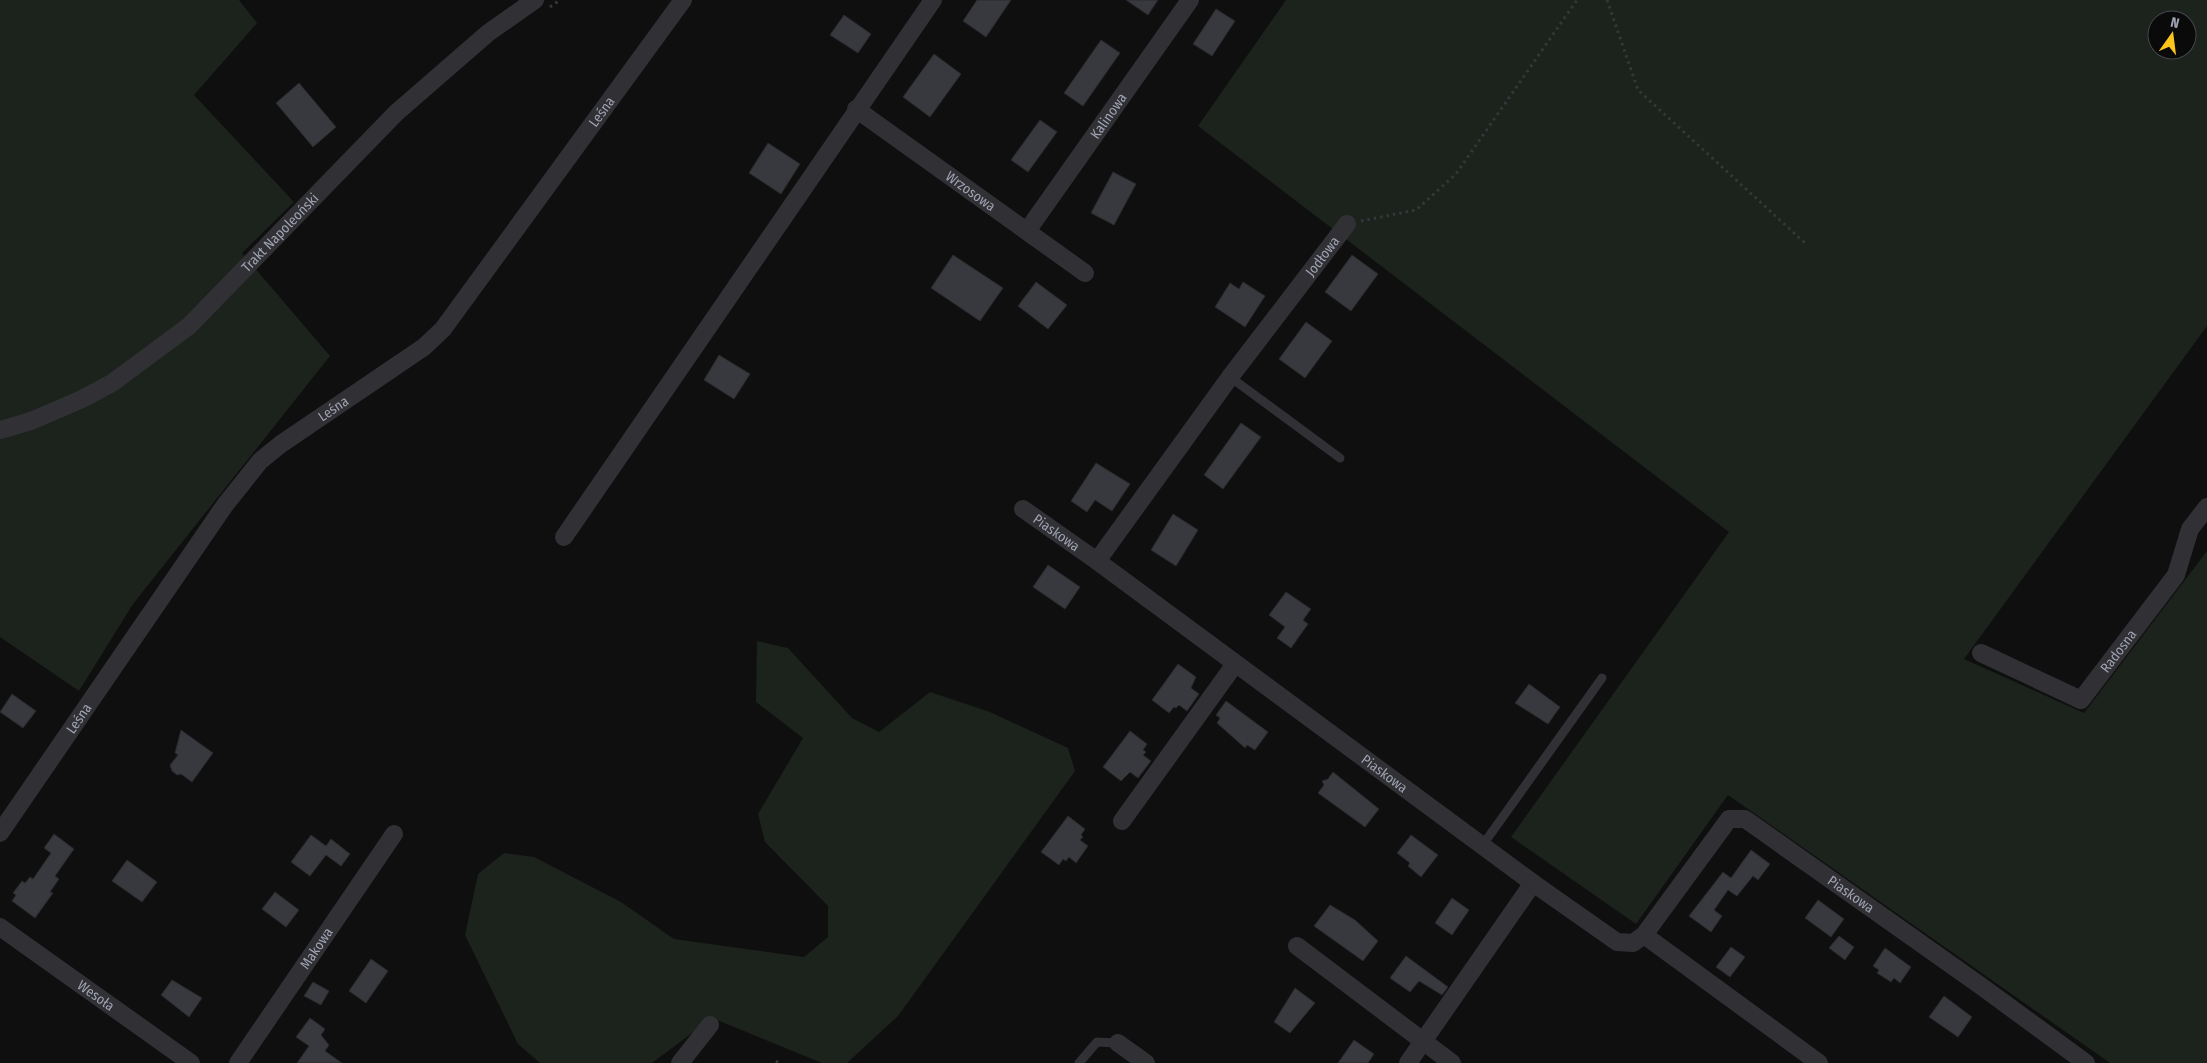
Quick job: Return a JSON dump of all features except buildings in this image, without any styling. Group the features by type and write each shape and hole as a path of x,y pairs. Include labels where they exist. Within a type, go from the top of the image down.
{"street":[{"name":"Trakt Napoleoński","path":"0,430 31,421 82,399 112,383 189,326 396,113 488,33 535,0"},
{"name":"Leśna","path":"0,833 225,504 260,461 281,444 424,347 443,329 683,0"},
{"path":"564,537 856,109 933,0"},
{"name":"Kalinowa","path":"1027,232 1190,0"},
{"name":"Wrzosowa","path":"856,109 1085,273"},
{"name":"Jodłowa","path":"1097,560 1230,377 1347,224"},
{"name":"Radosna","path":"1981,653 2081,700 2176,576 2190,530 2207,506"},
{"name":"Piaskowa","path":"1023,509 1097,560 1482,846 1617,942 1633,943 1644,935 1729,819 1745,819 1973,980 2086,1063"},
{"path":"1122,821 1235,664"},
{"name":"Makowa","path":"238,1063 394,834"},
{"path":"1408,1063 1533,883"},
{"name":"Wesoła","path":"0,927 191,1063"},
{"path":"1644,935 1819,1063"},
{"path":"1297,946 1452,1063"},
{"path":"680,1063 710,1025"},
{"path":"1118,1043 1146,1063"}],"lane":[{"path":"1230,377 1340,458"},
{"path":"1482,846 1602,678"},
{"path":"1079,1063 1097,1042 1118,1043"}],"path":[{"name":"Jodłowa","path":"1347,224 1416,210 1456,174 1578,0"},
{"path":"1607,0 1638,90 1806,244"}],"shaded area":[{"path":"0,0 239,0 257,23 194,95 294,202 242,253 330,356 133,604 79,691 0,637"},
{"path":"1286,0 2207,0 2207,326 1964,659 2084,713 2207,551 2207,1063 2110,1063 1728,795 1636,924 1511,837 1729,532 1198,126"},
{"path":"757,641 788,648 852,718 879,732 930,692 990,712 1068,748 1075,771 898,1016 847,1063 822,1063 712,1018 652,1063 540,1063 518,1044 465,935 478,874 504,853 534,857 621,902 674,939 804,957 828,937 828,906 765,842 758,814 803,738 756,702"}]}
